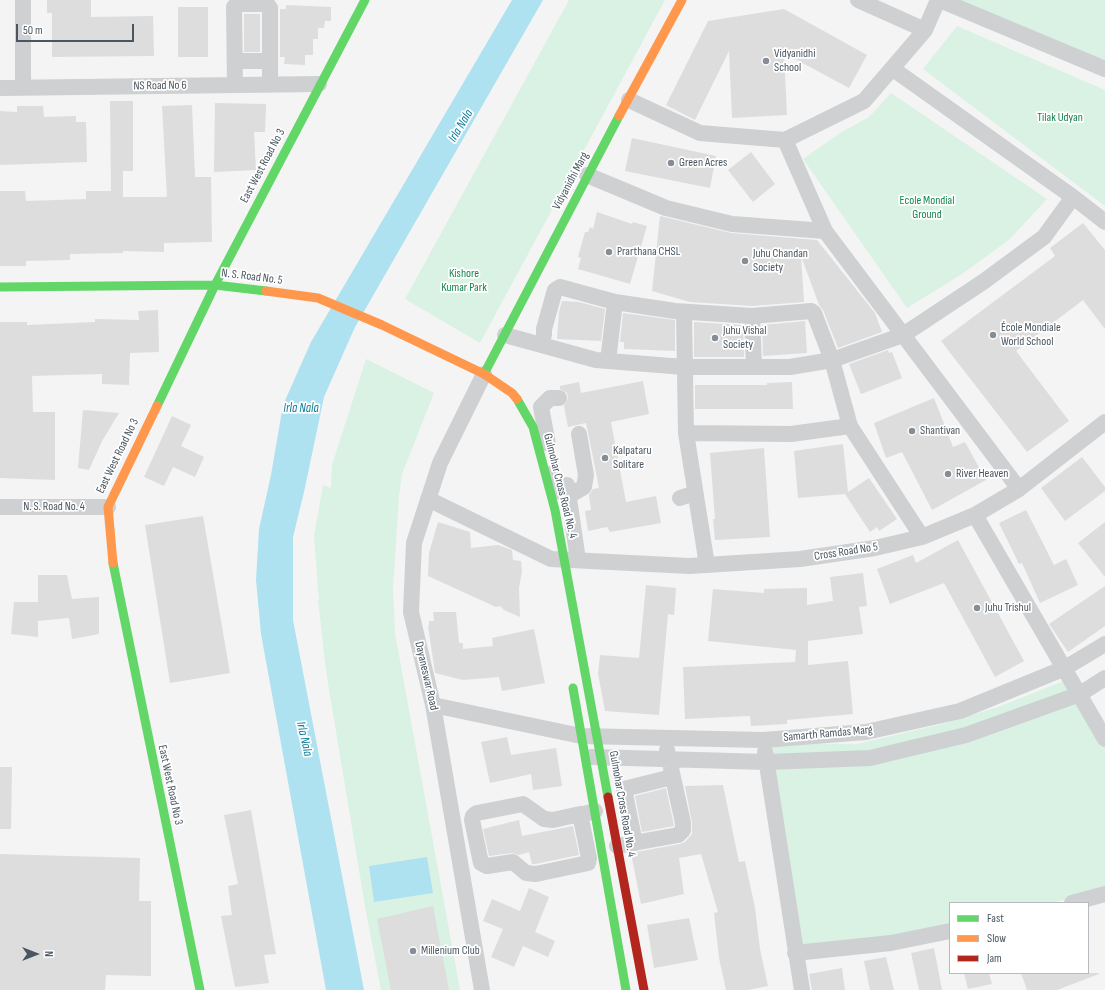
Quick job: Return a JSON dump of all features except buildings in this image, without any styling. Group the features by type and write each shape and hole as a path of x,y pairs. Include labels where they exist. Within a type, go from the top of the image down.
{"street":[{"path":"23,0 23,88"},
{"name":"East West Road No 3","path":"200,990 112,560 108,507 215,284 319,84 365,0"},
{"name":"Vidyanidhi Marg","path":"484,374 587,175 682,0"},
{"path":"858,0 925,30"},
{"path":"629,100 700,132 785,140 864,101 925,30 939,0 1105,68"},
{"path":"234,85 234,7 237,4 269,5 270,85"},
{"path":"234,62 270,62"},
{"path":"893,69 1073,197 1105,222"},
{"name":"NS Road No 6","path":"0,88 319,84"},
{"path":"785,140 824,231 1019,489"},
{"path":"587,175 666,208 732,224 824,231"},
{"path":"505,335 596,360 617,364 684,367 790,367 832,360 903,335 983,282 1044,237 1073,197"},
{"name":"N. S. Road No. 5","path":"0,287 215,284 318,298 382,324 484,374"},
{"path":"544,335 555,290 557,288 564,287 617,303 684,312 752,316 811,311 814,313 832,360 850,426 922,537"},
{"path":"617,303 617,364"},
{"path":"684,312 687,495 707,565"},
{"path":"752,316 754,367"},
{"path":"484,374 500,396"},
{"name":"Gulmohar Cross Road No. 4","path":"484,374 512,393 533,410 538,444 555,510 559,558 597,737 593,757 587,813 626,990"},
{"name":"Dayaneswar Road","path":"482,990 433,704 411,612 414,543 440,463 484,374"},
{"path":"559,398 550,398 533,410 556,486 562,493 568,489 580,491 584,487 586,481 579,434"},
{"name":"Cross Road No 5","path":"559,558 690,566 800,559 875,548 922,537 975,515 1019,489 1105,422"},
{"path":"686,433 791,434 850,426"},
{"path":"428,499 559,558 568,489"},
{"name":"N. S. Road No. 4","path":"0,507 108,507"},
{"path":"975,515 1066,668 1105,739"},
{"name":"Samarth Ramdas Marg","path":"433,704 581,736 763,740 866,732 960,710 1066,668 1105,644"},
{"name":"Samarth Ramdas Marg","path":"593,757 767,762 870,758 966,735 1080,694 1105,678"},
{"name":"Gulmohar Cross Road No. 4","path":"572,682 581,736 593,757 617,846 644,990"},
{"path":"617,846 681,834 683,823 664,738"},
{"path":"763,740 795,953 802,990"},
{"path":"635,843 624,789 672,777"},
{"path":"523,804 548,820 587,813 588,863 536,874 526,873 512,862 487,866 481,863 472,820 473,816 477,813 523,804"},
{"path":"1076,902 1105,894"},
{"path":"795,953 891,943 949,931"}],"green space":[{"name":"Kishore Kumar Park","path":"569,0 665,0 480,343 405,299"},
{"path":"955,0 1105,0 1105,62"},
{"name":"Tilak Udyan","path":"957,26 1105,90 1105,206 923,69"},
{"name":"Ecole Mondial Ground","path":"891,93 1047,199 1010,239 962,274 907,308 803,159 840,133 869,117"},
{"path":"366,359 434,393 402,474 399,496 393,588 395,633 460,990 381,990 366,912 326,671 318,600 314,536 323,485 331,488 332,465"},
{"path":"1071,678 1105,741 1105,887 1091,893 1055,902 949,902 949,926 799,949 767,743 857,744 938,725 998,707"}],"water":[{"name":"Irla Nala","path":"512,0 543,0 355,327 324,397 293,537 293,620 364,990 326,990 261,634 256,580 259,529 271,475 283,405 311,342"},
{"path":"427,857 433,893 374,902 369,866"}],"traffic: fast":[{"path":"157,406 215,285 365,0"},
{"path":"484,374 619,116"},
{"path":"0,287 215,285 266,291"},
{"path":"517,399 533,427 555,510 608,797"},
{"path":"113,563 200,990"},
{"path":"573,688 626,990"}],"traffic: slow":[{"path":"619,116 682,0"},
{"path":"266,291 318,298 382,325 484,374 512,393 517,399"},
{"path":"113,563 108,507 157,406"}],"traffic: jam":[{"path":"608,797 644,990"}],"place":[{"name":"Vidyanidhi School","path":"766,61"},
{"name":"Green Acres","path":"671,163"},
{"name":"Prarthana CHSL","path":"609,252"},
{"name":"Juhu Chandan Society","path":"745,261"},
{"name":"École Mondiale World School","path":"993,335"},
{"name":"Juhu Vishal Society","path":"715,338"},
{"name":"Shantivan","path":"912,431"},
{"name":"Kalpataru Solitare","path":"605,458"},
{"name":"River Heaven","path":"948,474"},
{"name":"Juhu Trishul","path":"977,608"},
{"name":"Millenium Club","path":"413,951"}]}
